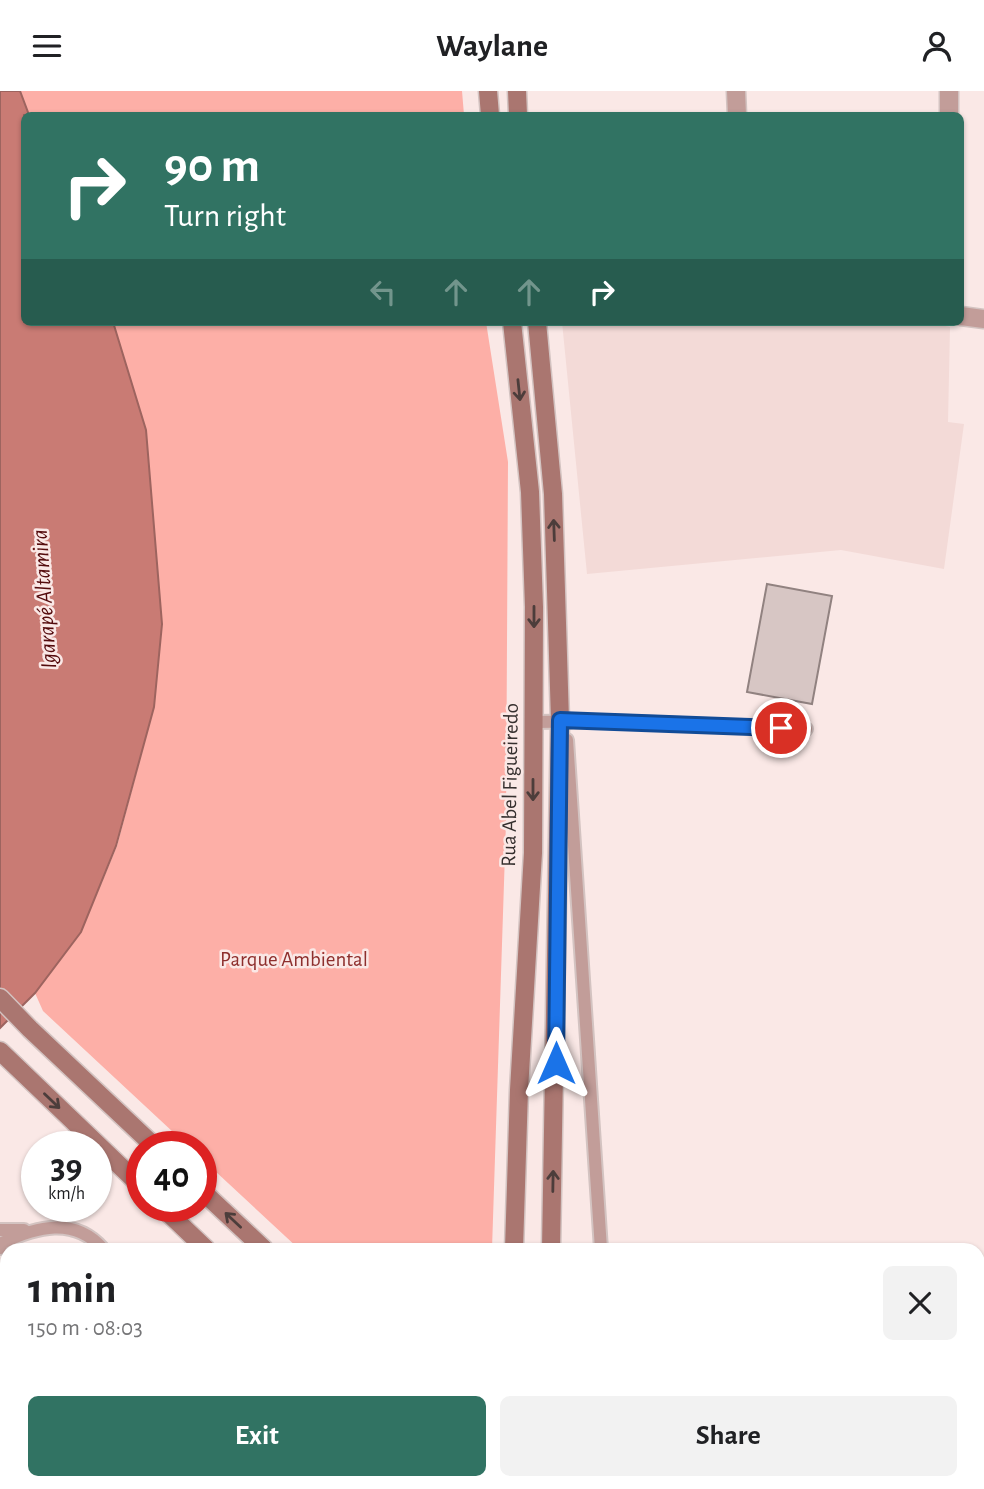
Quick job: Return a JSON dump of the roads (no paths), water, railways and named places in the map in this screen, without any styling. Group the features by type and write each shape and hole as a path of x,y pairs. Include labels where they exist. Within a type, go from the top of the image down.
{"street":[{"path":"488,91 490,112"},
{"path":"517,91 518,112"},
{"path":"736,91 737,112"},
{"path":"949,91 949,112"},
{"path":"964,316 984,319"},
{"name":"Rua Abel Figueiredo","path":"512,326 530,492 534,722 533,853 519,1090 514,1243"},
{"path":"537,326 553,494 563,720 551,1243"},
{"path":"0,998 138,1131"},
{"path":"1,1053 126,1172"},
{"path":"217,1205 258,1243"},
{"path":"178,1222 200,1243"}],"lane":[{"path":"534,722 563,720 806,729"},
{"path":"563,720 601,1243"},
{"path":"0,1230 30,1230 54,1226 78,1232 94,1243"},
{"path":"4,1243 30,1230"}],"water":[{"name":"Igarapé Altamira","path":"0,91 20,91 28,112 21,112 21,326 114,326 146,430 162,624 154,707 116,846 81,932 35,993 0,1028"}],"park label":[{"name":"Parque Ambiental","path":"294,959"}]}
